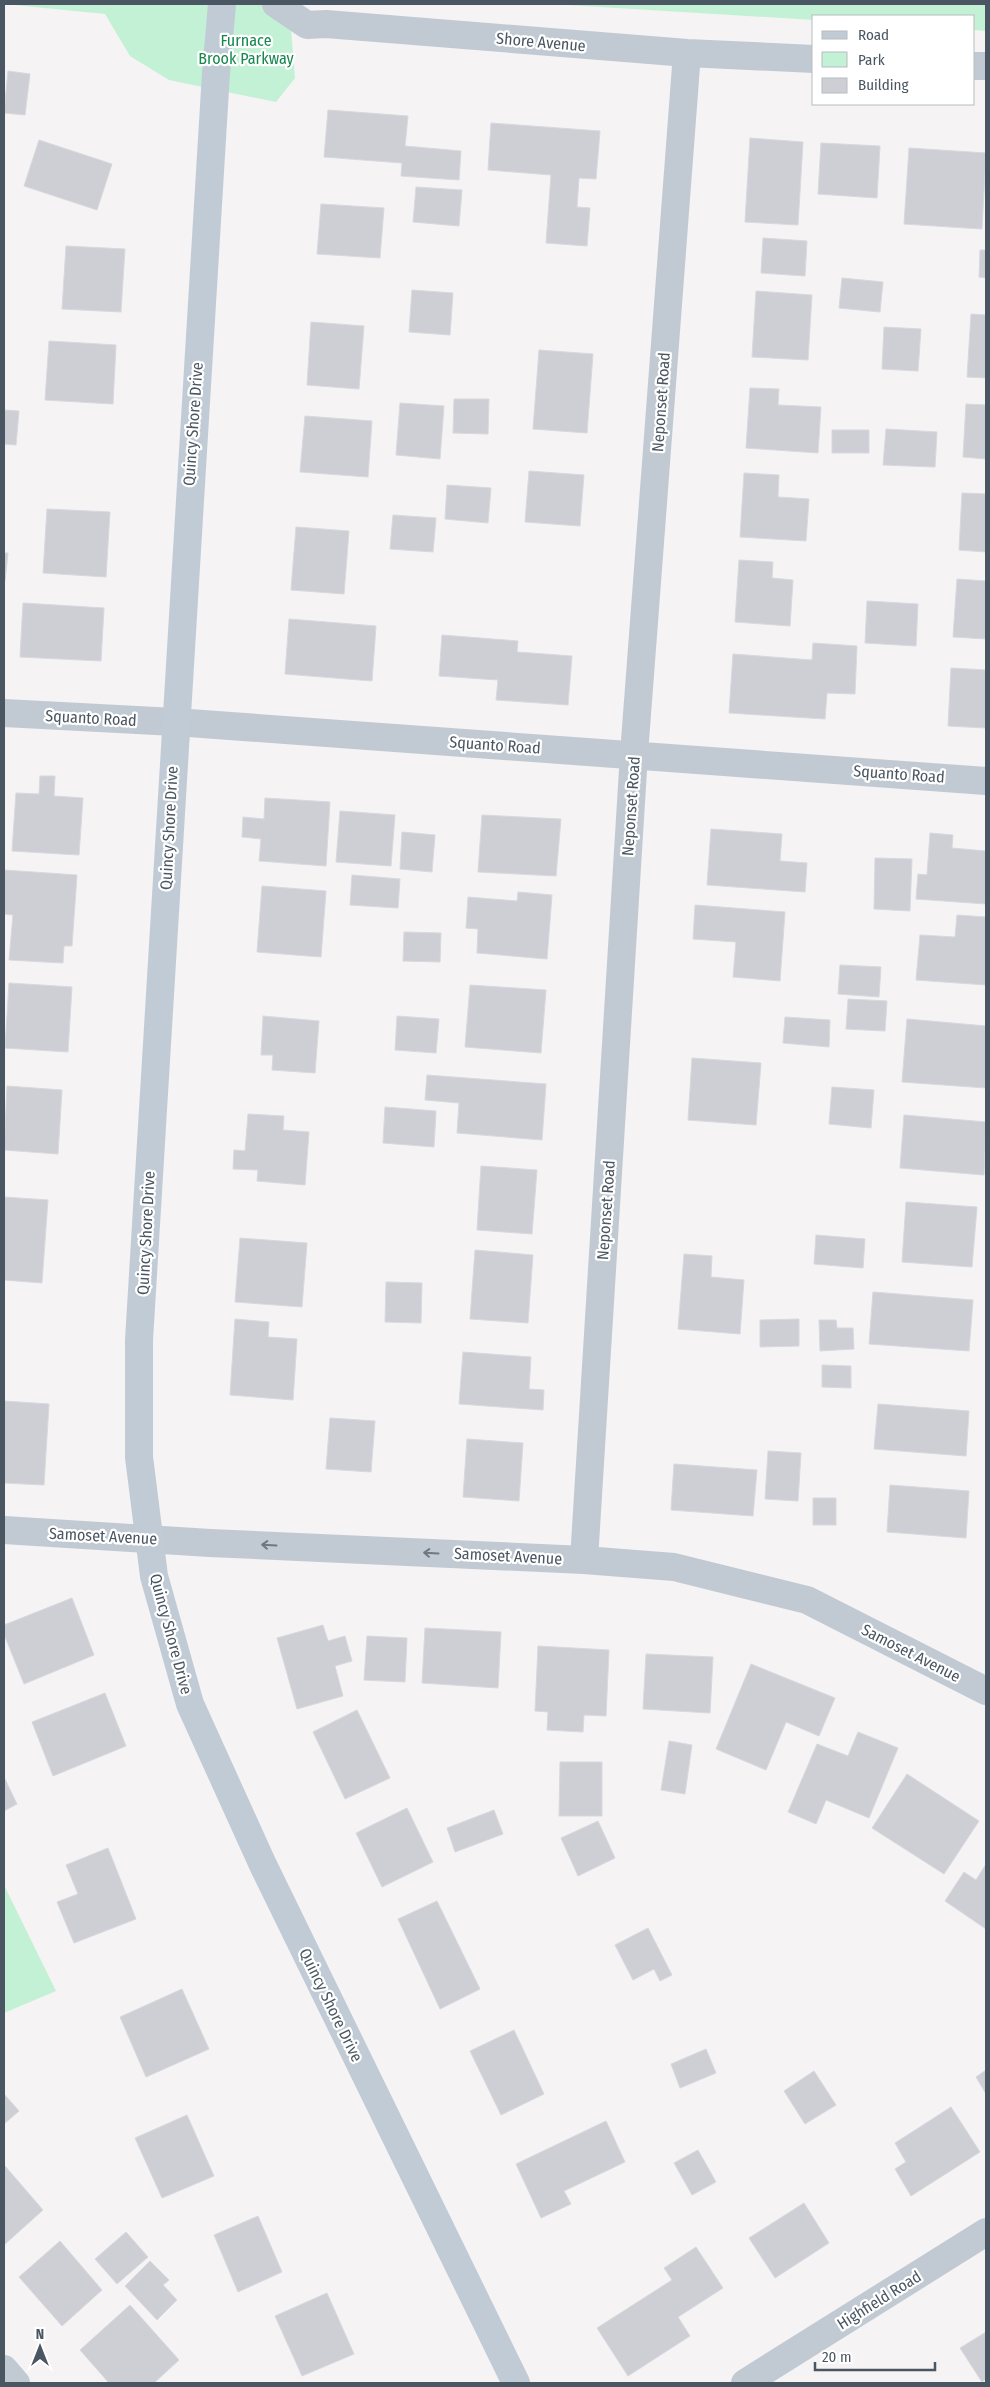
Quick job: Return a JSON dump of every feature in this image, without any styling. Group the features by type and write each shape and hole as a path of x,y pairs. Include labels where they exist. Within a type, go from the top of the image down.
{"main road":[{"name":"Quincy Shore Drive","path":"222,4 214,88 139,1340 139,1457 154,1576 190,1704 262,1865 516,2383"}],"street":[{"name":"Shore Avenue","path":"276,4 306,25 326,24 687,53 812,59"},
{"name":"Neponset Road","path":"584,1560 634,754 687,53"},
{"name":"Squanto Road","path":"4,714 175,722 986,781"},
{"name":"Samoset Avenue","path":"4,1530 674,1566 807,1600 986,1691"},
{"name":"Highfield Road","path":"745,2383 986,2232"},
{"path":"4,2369 16,2383"}],"green space":[{"name":"Furnace Brook Parkway","path":"4,4 289,4 295,78 276,102 169,80 130,56 105,14"},
{"path":"551,4 986,4 986,31 975,30 975,15 812,15 812,20"},
{"path":"4,1885 56,1991 4,2013"}],"building":[{"path":"8,71 30,74 25,115 4,113"},
{"path":"328,110 408,116 405,146 461,151 459,180 401,176 402,163 324,157"},
{"path":"491,123 600,131 596,179 579,178 577,207 590,208 587,246 546,243 551,175 488,170"},
{"path":"750,138 803,142 798,225 745,222"},
{"path":"39,140 112,164 97,210 24,186"},
{"path":"821,143 880,146 877,198 818,194"},
{"path":"909,148 986,153 982,229 904,224"},
{"path":"416,187 462,190 459,226 413,222"},
{"path":"321,204 384,208 380,258 317,254"},
{"path":"763,238 807,241 805,276 761,273"},
{"path":"66,246 125,249 121,312 62,309"},
{"path":"980,250 986,250 986,278 979,277"},
{"path":"842,278 883,282 880,312 839,308"},
{"path":"412,290 453,293 450,335 409,332"},
{"path":"756,291 812,295 808,360 752,357"},
{"path":"971,314 986,315 986,378 967,377"},
{"path":"311,322 364,326 359,389 307,385"},
{"path":"884,327 921,329 918,371 882,369"},
{"path":"49,341 116,345 113,404 45,400"},
{"path":"539,350 593,354 587,433 533,429"},
{"path":"750,388 779,389 778,405 821,407 818,453 746,448"},
{"path":"454,399 489,399 488,434 453,433"},
{"path":"400,403 444,406 440,459 396,455"},
{"path":"966,404 986,405 986,459 963,457"},
{"path":"4,410 19,411 16,445 4,444"},
{"path":"305,416 372,421 368,477 300,472"},
{"path":"886,429 937,432 935,467 883,465"},
{"path":"832,430 869,430 869,453 832,453"},
{"path":"529,471 584,475 580,526 525,522"},
{"path":"744,473 779,475 778,497 809,499 806,541 740,537"},
{"path":"447,485 491,488 488,523 445,519"},
{"path":"962,493 986,494 986,552 959,550"},
{"path":"47,509 110,512 106,577 43,573"},
{"path":"393,515 436,518 433,552 390,549"},
{"path":"296,527 349,531 344,594 291,590"},
{"path":"4,553 8,553 5,581 4,581"},
{"path":"739,560 773,562 772,578 793,580 790,626 735,622"},
{"path":"957,579 986,581 986,639 953,637"},
{"path":"867,601 918,604 916,646 865,643"},
{"path":"23,603 104,608 101,661 20,657"},
{"path":"289,619 376,626 372,681 285,674"},
{"path":"442,635 518,641 517,652 572,656 568,705 496,700 498,680 439,676"},
{"path":"813,643 857,646 855,694 827,693 825,719 729,713 733,654 812,660"},
{"path":"951,668 986,670 986,728 948,726"},
{"path":"40,776 55,776 54,796 83,798 79,855 12,851 16,793 39,794"},
{"path":"265,798 330,802 326,866 259,861 261,839 242,837 243,817 264,819"},
{"path":"340,811 395,815 391,866 336,862"},
{"path":"482,815 561,819 556,876 478,872"},
{"path":"711,829 782,834 780,861 807,863 805,892 707,885"},
{"path":"402,832 435,835 432,872 400,869"},
{"path":"930,833 953,835 952,848 986,851 986,904 916,899 918,874 927,875"},
{"path":"875,858 912,859 910,911 874,909"},
{"path":"4,870 77,875 72,946 64,946 63,963 9,960 13,915 4,914"},
{"path":"352,875 400,879 398,908 350,905"},
{"path":"262,886 326,891 321,957 257,952"},
{"path":"518,892 552,895 547,959 477,953 478,929 466,928 468,897 517,901"},
{"path":"695,905 785,912 780,981 733,977 736,942 693,939"},
{"path":"957,915 986,917 986,985 916,980 920,935 955,937"},
{"path":"404,932 441,933 440,962 403,961"},
{"path":"840,965 881,967 879,997 838,994"},
{"path":"9,983 72,987 68,1052 5,1048"},
{"path":"470,985 546,990 541,1053 465,1047"},
{"path":"848,999 887,1001 885,1031 846,1029"},
{"path":"263,1016 319,1021 315,1073 272,1070 273,1055 261,1055"},
{"path":"397,1016 439,1019 436,1053 395,1050"},
{"path":"785,1017 830,1020 829,1047 783,1043"},
{"path":"907,1019 986,1026 986,1088 902,1082"},
{"path":"692,1058 761,1063 756,1125 688,1120"},
{"path":"427,1075 546,1084 542,1140 457,1133 459,1103 425,1100"},
{"path":"7,1086 62,1090 58,1154 4,1150"},
{"path":"832,1087 874,1090 871,1128 829,1124"},
{"path":"385,1107 436,1111 434,1147 383,1143"},
{"path":"248,1114 284,1116 283,1130 309,1132 305,1185 257,1181 258,1170 233,1169 234,1150 245,1151"},
{"path":"904,1115 986,1122 984,1175 900,1168"},
{"path":"481,1166 537,1170 532,1234 477,1230"},
{"path":"4,1197 48,1200 42,1283 4,1280"},
{"path":"906,1202 977,1207 972,1267 902,1262"},
{"path":"816,1235 865,1239 863,1268 814,1264"},
{"path":"240,1238 307,1243 302,1307 235,1302"},
{"path":"475,1250 533,1255 528,1323 470,1319"},
{"path":"684,1254 712,1256 711,1277 744,1280 740,1334 678,1329"},
{"path":"386,1282 422,1283 421,1323 385,1322"},
{"path":"873,1292 973,1300 969,1351 869,1344"},
{"path":"235,1319 269,1322 268,1337 297,1339 293,1400 230,1395"},
{"path":"799,1319 799,1346 760,1347 760,1320"},
{"path":"819,1320 836,1320 837,1328 853,1328 854,1349 820,1351"},
{"path":"463,1352 531,1357 529,1389 544,1390 543,1410 459,1404"},
{"path":"822,1365 851,1366 851,1388 822,1387"},
{"path":"4,1401 49,1404 44,1485 4,1483"},
{"path":"878,1404 969,1411 966,1456 874,1449"},
{"path":"330,1418 375,1421 371,1472 326,1469"},
{"path":"467,1439 523,1443 519,1501 463,1497"},
{"path":"768,1451 801,1453 798,1501 765,1499"},
{"path":"674,1464 757,1470 753,1516 671,1510"},
{"path":"890,1485 969,1491 966,1538 887,1532"},
{"path":"813,1498 836,1498 836,1525 813,1525"},
{"path":"72,1598 94,1655 24,1684 4,1634 4,1625"},
{"path":"323,1625 328,1641 345,1636 352,1661 335,1666 343,1696 297,1709 277,1638"},
{"path":"425,1628 501,1632 498,1688 422,1683"},
{"path":"367,1636 407,1638 405,1682 364,1680"},
{"path":"538,1646 609,1650 606,1716 584,1715 583,1732 547,1730 548,1712 535,1711"},
{"path":"646,1654 713,1657 710,1713 643,1709"},
{"path":"751,1664 835,1698 819,1736 786,1722 766,1770 716,1749"},
{"path":"105,1693 126,1746 53,1776 32,1722"},
{"path":"357,1710 390,1778 345,1799 313,1732"},
{"path":"858,1732 898,1748 869,1818 826,1800 816,1824 788,1812 817,1744 848,1756"},
{"path":"669,1741 692,1745 685,1794 661,1790"},
{"path":"560,1762 602,1762 602,1816 559,1816"},
{"path":"907,1774 979,1821 944,1874 872,1828"},
{"path":"4,1777 17,1804 4,1811"},
{"path":"407,1808 433,1862 382,1887 356,1833"},
{"path":"494,1810 503,1834 455,1852 447,1828"},
{"path":"598,1821 615,1858 578,1876 561,1838"},
{"path":"108,1848 136,1919 74,1943 57,1902 78,1894 66,1865"},
{"path":"986,1864 986,1929 945,1901 964,1872 976,1880"},
{"path":"437,1901 480,1989 440,2009 398,1919"},
{"path":"648,1928 672,1975 660,1981 654,1969 633,1980 615,1945"},
{"path":"182,1989 209,2049 146,2077 120,2017"},
{"path":"514,2030 544,2094 501,2115 470,2051"},
{"path":"706,2049 716,2073 680,2088 671,2064"},
{"path":"986,2070 986,2094 976,2077"},
{"path":"814,2071 836,2105 805,2124 784,2091"},
{"path":"4,2094 19,2111 4,2124"},
{"path":"951,2107 980,2152 911,2196 895,2169 906,2162 895,2143"},
{"path":"187,2115 214,2176 162,2198 135,2138"},
{"path":"606,2121 625,2162 564,2191 571,2204 541,2218 516,2164"},
{"path":"698,2150 716,2182 692,2195 674,2163"},
{"path":"4,2167 43,2210 4,2245"},
{"path":"804,2203 829,2243 775,2278 749,2238"},
{"path":"258,2216 282,2272 238,2292 214,2235"},
{"path":"126,2232 148,2257 117,2284 95,2259"},
{"path":"60,2241 102,2290 62,2326 19,2277"},
{"path":"696,2247 723,2288 678,2317 690,2336 628,2376 597,2328 672,2280 664,2268"},
{"path":"150,2261 169,2280 163,2285 177,2300 157,2320 125,2286"},
{"path":"327,2293 354,2354 302,2376 275,2316"},
{"path":"130,2305 179,2360 154,2383 109,2383 80,2350"},
{"path":"986,2332 986,2379 982,2382 960,2348"}]}
